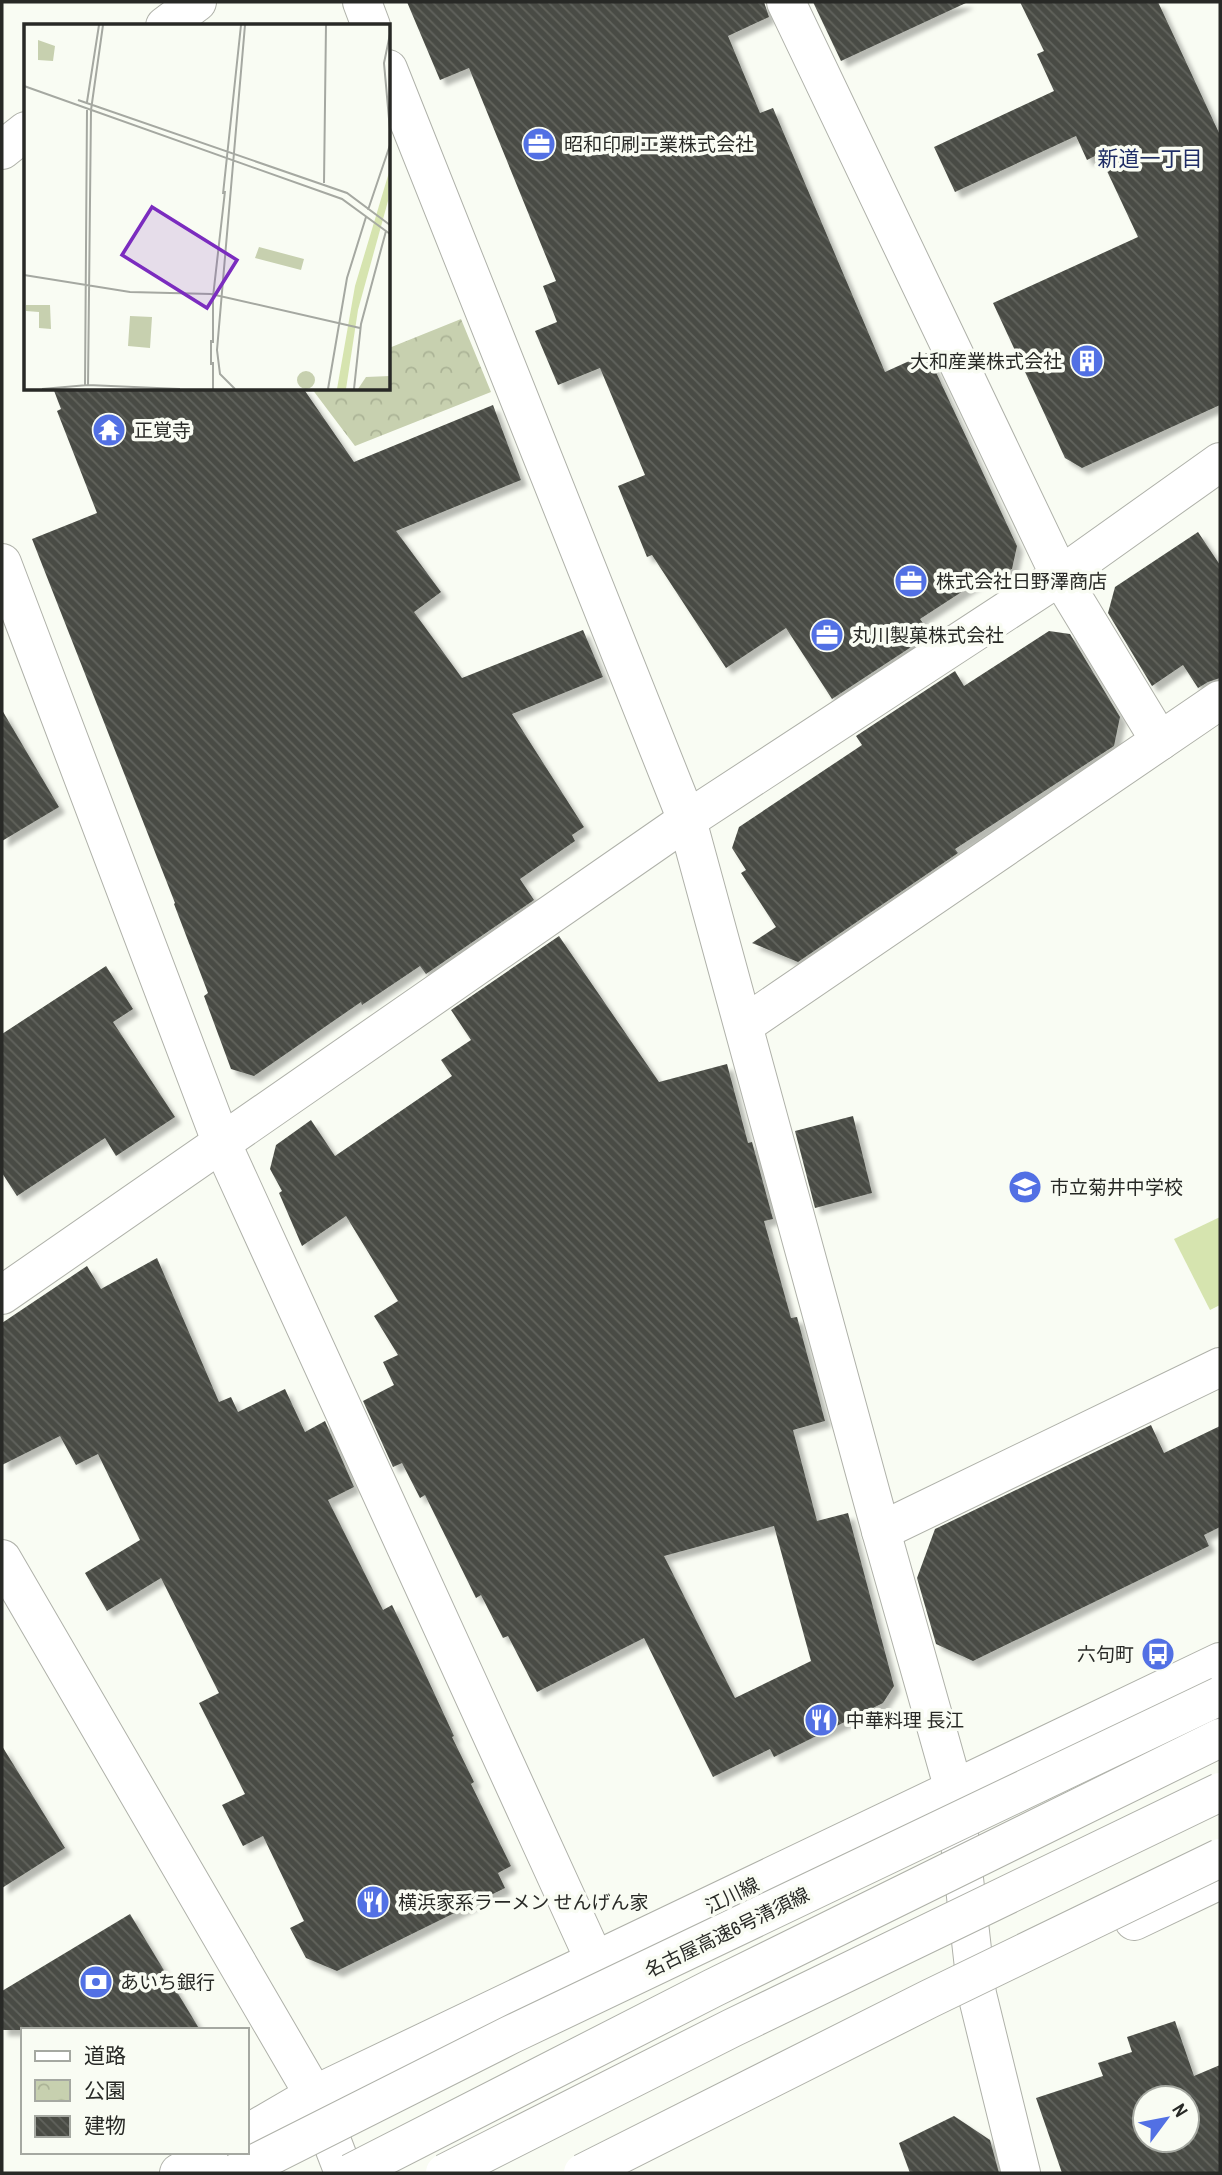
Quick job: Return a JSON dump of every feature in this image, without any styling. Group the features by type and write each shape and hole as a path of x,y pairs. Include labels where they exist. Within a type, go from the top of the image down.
{"main road":[{"path":"167,24 197,2"},
{"path":"362,2 371,24"},
{"path":"786,2 1060,576 1160,741"},
{"path":"390,74 687,820 954,1790 977,1994 1021,2173"},
{"path":"2,150 24,133"},
{"path":"2,1296 687,820 1060,576 1220,462"},
{"path":"2,563 222,1144 595,1961"},
{"path":"744,1025 1220,699"},
{"path":"881,1531 1220,1367"},
{"path":"2,1559 314,2095 344,2173"},
{"name":"江川線","path":"248,2133 314,2095 1220,1662"},
{"name":"名古屋高速6号清須線","path":"236,2173 510,2035 1220,1696"},
{"path":"351,2173 713,1988 1220,1738"},
{"path":"445,2173 732,2028 1220,1792"},
{"path":"583,2173 929,1999 1220,1858"},
{"path":"618,2173 977,1994 1220,1880"},
{"path":"179,2173 212,2154"}],"green space":[{"path":"461,319 491,392 355,446 313,390 390,390 390,348"}],"shaded area":[{"path":"1220,1217 1220,1305 1210,1310 1174,1239"}],"building":[{"path":"407,2 764,2 769,17 728,36 760,113 773,108 885,372 927,353 1017,546 1012,569 977,582 920,619 931,634 832,699 786,628 726,668 652,555 647,557 618,486 645,475 600,368 558,385 535,331 557,322 543,286 556,281 469,68 440,80"},
{"path":"813,2 968,2 841,61"},
{"path":"1020,2 1158,2 1220,135 1220,405 1082,468 1065,458 993,303 1138,237 1099,154 1087,160 1076,136 955,192 934,147 1054,91 1037,54 1044,51"},
{"path":"54,390 304,390 354,462 493,405 521,480 396,531 441,592 414,612 462,678 583,630 603,677 512,714 584,827 572,835 575,841 520,879 534,900 426,974 420,966 362,1005 361,1002 254,1076 231,1069 204,996 208,993 175,903 32,539 97,513 57,411 61,409"},
{"path":"1198,532 1220,565 1220,678 1198,688 1183,665 1152,686 1108,613 1115,587"},
{"path":"1049,631 1070,634 1120,717 1114,746 955,849 958,853 798,962 752,943 776,927 741,873 746,870 732,848 739,827 862,745 856,736 955,671 964,686"},
{"path":"2,710 59,807 2,841"},
{"path":"559,936 659,1082 727,1064 748,1143 752,1142 773,1219 764,1221 791,1318 797,1317 825,1421 793,1430 817,1521 848,1513 894,1686 883,1703 774,1757 770,1749 713,1777 644,1638 537,1692 508,1636 503,1638 481,1595 476,1598 425,1495 420,1498 402,1463 393,1467 363,1401 394,1385 383,1362 398,1355 374,1316 398,1301 346,1216 302,1246 279,1193 282,1191 270,1169 276,1145 311,1120 335,1156 452,1076 441,1060 471,1040 451,1010","holes":["774,1526 811,1661 735,1698 664,1556"]},
{"path":"106,966 133,1009 113,1022 175,1117 116,1156 105,1138 17,1196 2,1173 2,1034"},
{"path":"853,1116 872,1193 815,1208 795,1131"},
{"path":"157,1258 219,1402 231,1397 238,1412 285,1389 305,1432 325,1421 354,1487 328,1500 383,1610 392,1605 454,1736 452,1737 474,1782 471,1784 511,1866 498,1873 505,1888 337,1971 306,1958 290,1928 304,1921 263,1836 243,1846 222,1805 245,1794 199,1703 219,1693 161,1578 107,1611 85,1573 140,1540 98,1454 76,1465 60,1436 2,1465 2,1323 87,1266 101,1289"},
{"path":"1151,1425 1164,1453 1220,1426 1220,1527 1204,1535 1209,1546 973,1661 936,1644 917,1578 935,1529"},
{"path":"2,1746 65,1848 2,1888"},
{"path":"130,1914 199,2028 2,2030 2,1991"},
{"path":"1175,2021 1194,2076 1220,2065 1220,2173 1062,2173 1036,2098 1103,2076 1098,2063 1132,2052 1127,2037"},
{"path":"954,2116 990,2140 999,2173 910,2173 899,2143"}],"place":[{"name":"昭和印刷工業株式会社","path":"539,144"},
{"name":"大和産業株式会社","path":"1087,361"},
{"name":"正覚寺","path":"109,430"},
{"name":"株式会社日野澤商店","path":"911,581"},
{"name":"丸川製菓株式会社","path":"827,635"},
{"name":"市立菊井中学校","path":"1025,1187"},
{"name":"六句町","path":"1158,1654"},
{"name":"中華料理 長江","path":"821,1720"},
{"name":"横浜家系ラーメン せんげん家","path":"373,1902"},
{"name":"あいち銀行","path":"96,1982"}],"district":[{"name":"新道一丁目","path":"1150,158"}]}
